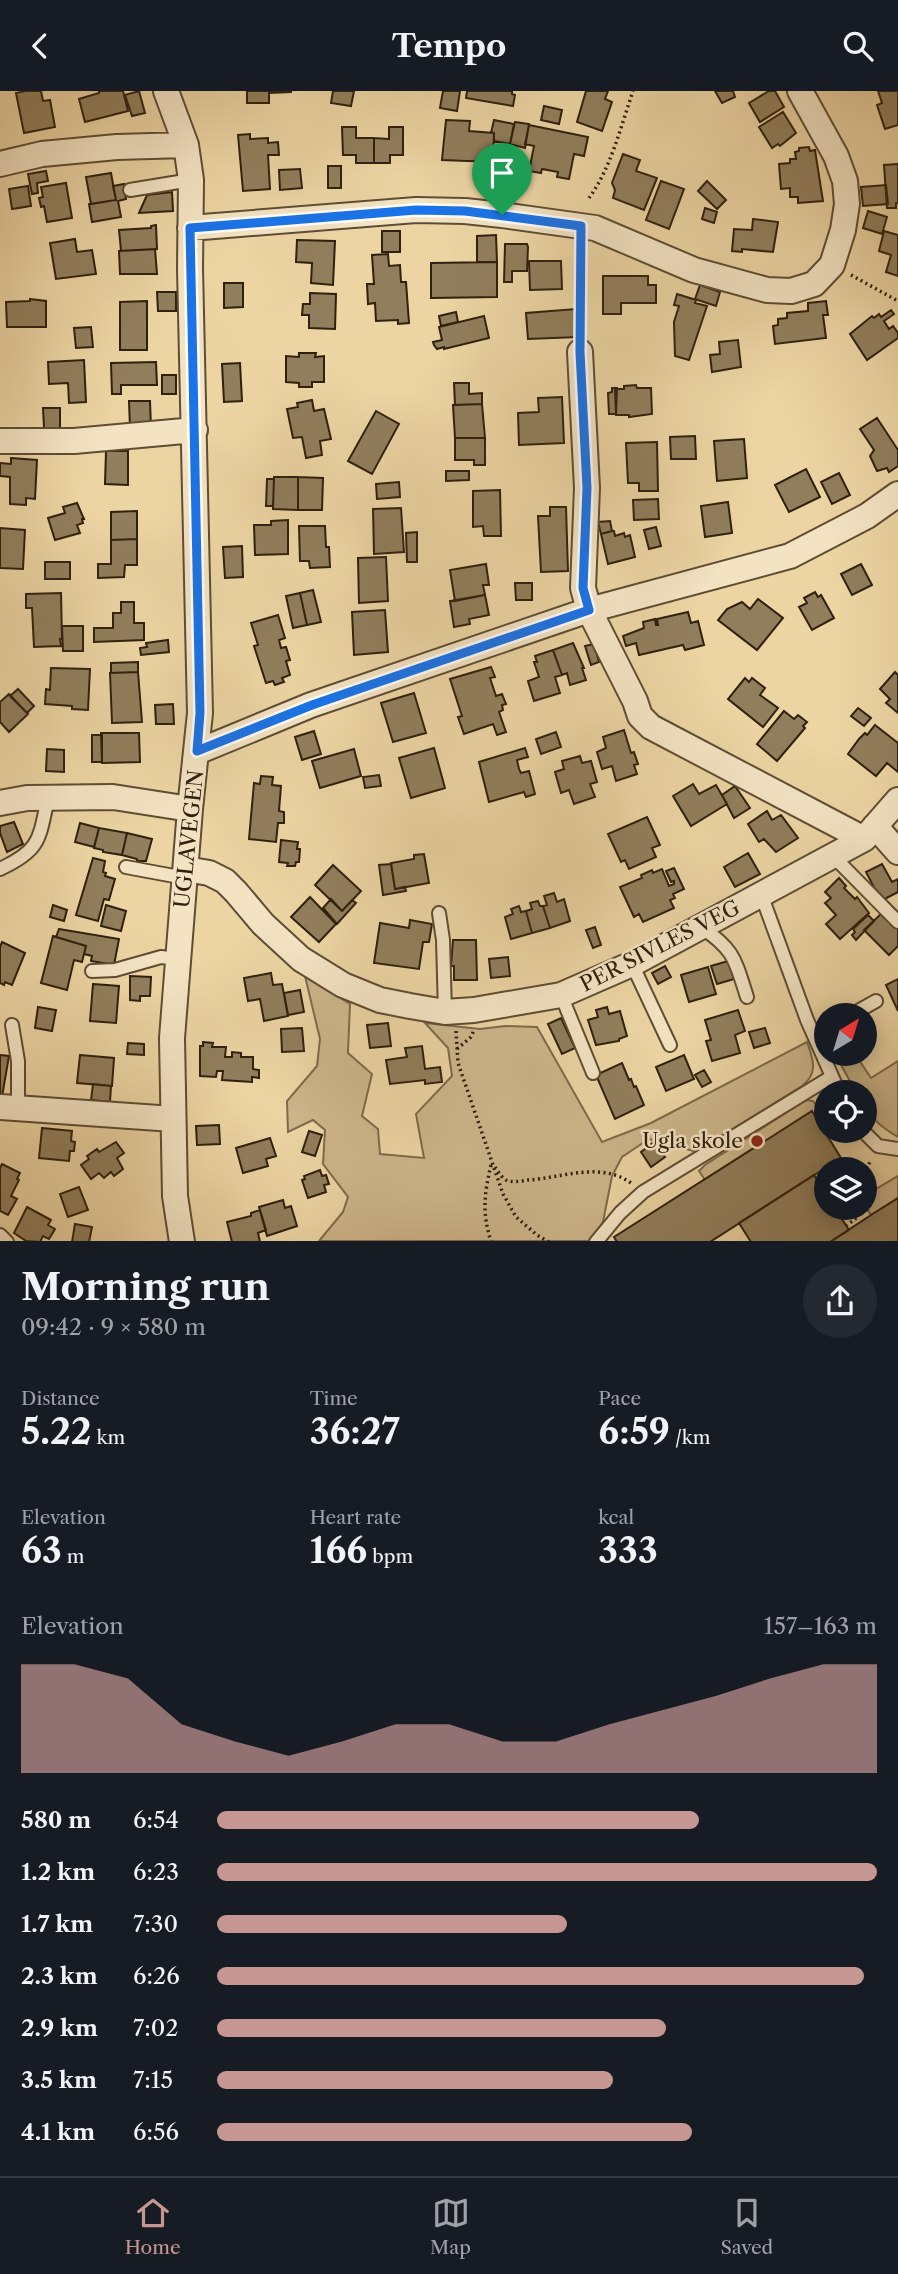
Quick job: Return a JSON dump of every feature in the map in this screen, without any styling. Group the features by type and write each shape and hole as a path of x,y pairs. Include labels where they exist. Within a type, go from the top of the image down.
{"street":[{"name":"UGLAVEGEN","path":"166,91 186,145 191,180 200,713 172,1038 175,1196 182,1241"},
{"path":"190,228 416,210 465,211 595,228 694,270 767,290 790,291 814,284 832,265 843,230 847,204 845,181 836,156 800,91"},
{"path":"0,164 42,154 117,147 186,145"},
{"path":"580,352 587,488 583,588 589,610 635,701 639,716 651,727 869,832 898,852"},
{"path":"0,441 74,441 195,430"},
{"path":"197,751 312,705 589,610 790,556 867,516 898,494"},
{"path":"0,803 27,798 113,797 190,809"},
{"name":"PER SIVLES VEG","path":"186,874 209,873 225,881 263,924 295,954 319,972 343,985 380,1000 450,1012 561,995 632,964 833,856 869,832 898,800"},
{"path":"5,1107 173,1119"}],"lane":[{"path":"130,190 191,180"},
{"path":"0,869 22,859 32,850 40,835 48,798"},
{"path":"833,856 898,922"},
{"path":"126,867 186,874"},
{"name":"PER SIVLES VEG","path":"761,894 814,1035"},
{"path":"439,913 450,1012"},
{"path":"701,926 735,957 747,997"},
{"path":"92,971 115,970 161,957 178,959"},
{"path":"632,964 670,1045"},
{"path":"561,995 593,1073"},
{"path":"872,1003 876,1001"},
{"path":"5,1107 18,1061 12,1025"},
{"name":"PER SIVLES VEG","path":"827,1066 833,1080"},
{"path":"596,1241 643,1192 831,1077"},
{"path":"875,1143 878,1146 898,1149"},
{"path":"0,1235 8,1241"}],"path":[{"path":"589,198 610,155 633,91"},
{"path":"580,352 581,226"},
{"path":"832,265 898,301"},
{"path":"450,1012 458,1063 503,1194 516,1217 537,1235 549,1241"},
{"path":"491,1162 501,1175 512,1182 596,1170 623,1177 643,1192"},
{"path":"491,1162 483,1210 491,1241"},
{"path":"846,1226 854,1220"}],"shaded area":[{"path":"305,976 350,1004 348,1053 372,1074 362,1116 378,1129 380,1154 424,1158 416,1114 452,1076 448,1048 425,1023 480,1029 505,1026 537,1027 602,1142 651,1123 807,1042 813,1060 813,1071 802,1086 697,1152 649,1139 622,1157 612,1176 603,1222 589,1241 319,1241 343,1212 348,1197 323,1164 325,1130 313,1120 288,1132 287,1101 317,1066 320,1039"},
{"path":"898,1061 898,1137 877,1121 877,1080 849,1080 842,1066 863,1066 871,1078"},
{"path":"806,1100 814,1102 814,1115 705,1180 699,1171"},
{"path":"898,1176 898,1198 877,1211 877,1188"}],"building":[{"path":"41,91 43,101 50,100 55,127 24,133 16,93"},
{"path":"99,91 123,91 128,111 85,122 79,99"},
{"path":"139,91 145,113 132,116 125,95"},
{"path":"247,91 291,92 269,93 269,103 247,103"},
{"path":"333,91 354,91 351,106 331,103"},
{"path":"443,91 460,91 457,111 440,108"},
{"path":"467,91 512,91 515,95 513,106 466,98"},
{"path":"586,91 608,91 605,99 612,102 602,131 577,122"},
{"path":"715,91 733,91 735,97 722,103"},
{"path":"769,91 775,91 784,107 760,122 749,103"},
{"path":"878,91 898,91 898,125 885,129 877,105 882,103"},
{"path":"544,106 562,110 559,124 541,120"},
{"path":"783,112 796,133 780,146 778,144 772,148 759,127"},
{"path":"446,120 470,121 469,131 494,133 493,162 442,160"},
{"path":"494,120 514,124 510,144 494,141 494,133 491,133"},
{"path":"515,122 529,124 525,148 510,144"},
{"path":"529,125 588,137 584,156 574,154 569,179 557,177 558,172 542,169 541,173 529,171 534,146 525,144"},
{"path":"342,127 356,127 356,138 374,138 374,163 356,163 356,155 343,155"},
{"path":"389,127 403,127 403,155 390,155 390,163 374,163 374,138 389,139"},
{"path":"250,134 250,139 268,138 268,143 278,142 279,155 268,155 270,189 243,191 238,135"},
{"path":"809,147 810,151 815,150 823,201 798,203 798,197 790,197 790,188 781,189 779,164 790,163 790,159 796,159 795,152 799,151 799,148"},
{"path":"623,154 640,160 636,171 657,178 644,210 613,198 615,190 612,183"},
{"path":"898,164 898,203 896,208 887,208 884,165"},
{"path":"328,166 341,166 341,188 328,188"},
{"path":"300,169 302,188 280,190 279,170"},
{"path":"46,171 48,181 37,183 38,193 32,194 28,174"},
{"path":"111,173 116,200 91,204 86,177"},
{"path":"661,181 684,189 669,229 646,220"},
{"path":"707,181 726,200 717,209 698,191"},
{"path":"66,183 72,218 47,222 44,206 41,207 39,198 43,197 41,187"},
{"path":"124,184 126,199 118,201 121,217 92,222 89,204 116,200 113,186"},
{"path":"886,185 888,204 863,206 861,187"},
{"path":"28,186 31,206 12,209 9,189"},
{"path":"172,192 173,211 139,213 147,195"},
{"path":"705,208 717,212 714,223 702,219"},
{"path":"868,211 887,217 882,234 863,228"},
{"path":"753,219 778,222 773,252 742,249 742,252 732,251 734,229 752,230"},
{"path":"156,225 157,249 121,251 119,230 151,228"},
{"path":"382,231 400,231 400,252 382,252"},
{"path":"884,231 898,235 898,276 886,272 891,255 879,251"},
{"path":"496,235 497,262 477,262 477,236"},
{"path":"75,239 77,252 92,250 96,274 56,279 50,243"},
{"path":"297,240 335,241 333,285 311,283 312,263 296,262"},
{"path":"505,244 527,244 528,247 527,271 512,271 512,282 504,282"},
{"path":"155,249 157,274 120,274 119,251"},
{"path":"388,254 389,266 400,265 401,282 406,282 409,323 398,324 398,320 376,321 375,303 368,304 367,284 374,284 372,255"},
{"path":"529,261 561,261 562,289 530,290"},
{"path":"497,262 497,297 431,298 431,263"},
{"path":"603,276 648,276 648,285 656,285 656,303 621,303 621,314 603,314"},
{"path":"224,283 243,283 243,307 224,308"},
{"path":"700,285 720,292 716,306 695,299"},
{"path":"157,292 176,292 176,311 158,311"},
{"path":"310,293 336,294 335,329 309,328 309,315 302,315 303,304 310,304"},
{"path":"677,294 707,306 689,360 675,356 674,322 679,306 674,305"},
{"path":"30,299 46,301 46,327 7,327 6,302"},
{"path":"147,301 147,350 120,350 120,302"},
{"path":"826,301 828,315 823,315 826,338 775,344 773,326 778,325 778,319 787,318 787,313 808,311 808,303"},
{"path":"576,309 578,337 528,339 526,313"},
{"path":"891,310 894,314 884,321 889,329 893,326 898,338 867,360 850,334 872,316 874,318 879,314 881,317"},
{"path":"456,312 458,322 441,326 439,316"},
{"path":"484,316 489,338 444,349 437,349 434,345 433,342 442,340 439,327"},
{"path":"91,327 93,347 76,348 74,328"},
{"path":"738,340 741,367 712,372 710,355 720,354 719,342"},
{"path":"299,353 324,356 324,382 312,382 312,387 299,387 299,383 286,382 286,356 299,357"},
{"path":"84,360 86,402 69,403 68,383 49,384 48,362"},
{"path":"156,362 157,385 121,385 121,394 112,394 111,363"},
{"path":"240,363 242,401 224,402 222,364"},
{"path":"162,375 176,375 176,394 162,394"},
{"path":"454,383 469,383 469,394 482,393 482,404 455,405"},
{"path":"636,385 637,388 651,388 652,414 629,417 616,415 615,389"},
{"path":"612,388 617,388 616,414 609,414 608,393 612,392"},
{"path":"562,397 564,443 519,445 518,413 539,412 538,398"},
{"path":"312,400 314,411 324,409 331,439 320,441 322,455 306,458 302,437 293,438 287,409 298,407 297,403"},
{"path":"129,401 150,401 151,428 130,428"},
{"path":"482,404 485,438 455,438 453,405"},
{"path":"43,408 60,408 60,428 44,428"},
{"path":"376,411 399,424 372,474 348,461"},
{"path":"877,418 898,450 898,466 889,472 887,468 877,471 870,456 874,450 860,429"},
{"path":"695,436 696,459 671,459 670,437"},
{"path":"455,438 485,438 485,465 474,465 474,460 455,460"},
{"path":"744,439 747,478 717,481 714,441"},
{"path":"657,442 658,491 639,491 639,483 628,483 626,443"},
{"path":"106,451 128,451 128,485 105,484"},
{"path":"11,458 37,460 35,499 26,498 26,505 10,504 10,477 0,476 0,463 11,464"},
{"path":"806,469 820,497 789,512 775,485"},
{"path":"446,471 469,471 469,480 446,481"},
{"path":"839,473 850,495 832,504 821,482"},
{"path":"274,477 298,477 298,510 273,509"},
{"path":"298,477 323,478 322,510 298,510"},
{"path":"267,479 274,479 273,506 266,506"},
{"path":"399,482 400,497 377,499 376,484"},
{"path":"500,490 501,536 484,536 483,526 473,527 473,491"},
{"path":"658,499 659,519 634,520 633,500"},
{"path":"728,502 732,533 705,537 701,506"},
{"path":"77,503 84,519 83,523 77,525 80,533 55,540 48,518 65,513 63,507"},
{"path":"550,507 566,507 568,571 541,572 538,516 550,516"},
{"path":"401,508 404,552 374,554 373,509"},
{"path":"137,511 137,539 111,540 111,512"},
{"path":"288,520 288,554 255,555 254,525 271,525 271,521"},
{"path":"610,521 612,531 601,534 598,522"},
{"path":"299,526 325,526 330,567 310,568 309,561 300,561"},
{"path":"656,527 661,546 649,549 644,530"},
{"path":"0,528 25,530 23,569 0,568"},
{"path":"614,531 615,536 624,533 625,537 630,535 635,557 608,564 601,534"},
{"path":"417,532 417,562 407,562 406,533"},
{"path":"137,539 137,565 125,565 124,577 98,578 98,564 111,564 111,540"},
{"path":"242,546 243,577 225,578 223,547"},
{"path":"386,557 388,601 359,603 358,558"},
{"path":"45,562 70,562 70,579 45,579"},
{"path":"486,564 489,585 483,585 485,595 455,601 450,570"},
{"path":"861,564 872,585 852,595 841,574"},
{"path":"515,583 532,583 532,600 516,600"},
{"path":"313,590 321,622 307,625 300,593"},
{"path":"815,592 818,597 821,595 834,618 812,630 799,607 807,603 804,598"},
{"path":"61,593 61,646 34,647 32,608 26,608 26,594"},
{"path":"300,593 307,625 293,628 286,596"},
{"path":"485,595 489,615 469,619 470,624 454,627 450,601"},
{"path":"758,599 783,618 757,650 718,620 727,609 742,602 750,609"},
{"path":"121,602 134,602 134,623 144,623 144,640 94,642 94,628 113,628 113,613 121,613"},
{"path":"385,610 388,652 354,655 352,612"},
{"path":"688,612 691,623 698,621 704,645 685,650 683,645 639,655 636,643 626,646 623,636 644,628 643,622 655,619 658,625 657,619"},
{"path":"278,615 285,638 279,640 281,648 286,647 290,660 286,661 290,675 282,678 284,682 275,685 273,681 266,683 254,646 258,645 251,623"},
{"path":"62,626 83,626 83,651 63,651"},
{"path":"168,640 169,652 141,655 140,648 147,647 146,643"},
{"path":"573,643 586,680 570,685 567,673 562,675 553,650"},
{"path":"594,644 599,662 591,665 585,646"},
{"path":"553,650 562,675 555,677 560,693 534,701 528,681 539,677 534,662 537,662 535,656"},
{"path":"138,662 138,672 111,673 111,663"},
{"path":"491,667 495,677 490,678 496,696 502,694 506,704 502,705 503,710 499,712 506,732 497,735 493,724 464,734 458,717 462,716 450,679"},
{"path":"51,668 90,669 88,710 45,704 46,689 50,690"},
{"path":"138,672 142,722 112,723 110,673"},
{"path":"895,672 898,675 898,713 886,703 890,699 880,689"},
{"path":"745,678 749,682 752,678 765,688 760,695 778,708 763,727 728,699"},
{"path":"18,689 34,706 27,713 10,696"},
{"path":"414,693 426,733 393,742 381,703"},
{"path":"9,694 28,714 9,732 0,722 0,702"},
{"path":"173,704 174,724 156,724 155,705"},
{"path":"858,708 871,718 864,726 851,716"},
{"path":"784,711 794,719 798,715 807,722 777,761 757,744"},
{"path":"875,725 898,743 898,772 887,763 876,776 848,754 859,739 865,733 867,735"},
{"path":"624,730 631,753 634,752 638,764 634,765 637,774 616,781 612,766 602,769 597,752 606,748 603,737"},
{"path":"314,731 321,754 302,760 295,737"},
{"path":"556,732 561,747 541,754 536,739"},
{"path":"101,733 139,733 140,762 102,763"},
{"path":"92,735 102,735 102,762 92,762"},
{"path":"434,748 445,788 411,798 399,758"},
{"path":"525,748 528,757 517,760 521,773 529,771 535,794 526,797 524,792 489,802 479,762"},
{"path":"47,749 64,750 64,772 46,771"},
{"path":"354,749 361,776 320,788 312,761"},
{"path":"580,756 582,763 591,761 597,782 590,784 595,797 574,804 569,790 561,793 555,772 564,769 562,761"},
{"path":"379,775 381,786 365,788 363,777"},
{"path":"261,776 273,777 272,785 281,786 279,811 284,812 284,823 278,823 276,842 249,839 254,783 260,784"},
{"path":"693,784 699,794 716,785 727,804 691,826 673,796"},
{"path":"735,786 750,808 734,818 722,795"},
{"path":"767,811 772,820 781,815 798,838 776,852 764,839 759,842 748,824"},
{"path":"647,817 660,845 652,848 656,857 629,869 625,860 621,862 608,834"},
{"path":"14,822 23,844 7,852 0,826"},
{"path":"80,823 99,828 94,847 75,842"},
{"path":"99,828 127,833 122,855 94,848"},
{"path":"127,833 152,839 146,861 137,861 122,855"},
{"path":"281,840 298,842 299,862 296,862 295,866 279,862"},
{"path":"748,853 760,874 735,887 724,867"},
{"path":"424,854 429,883 395,889 391,863 414,859 414,855"},
{"path":"93,858 105,861 105,876 115,879 109,900 104,899 98,921 76,915"},
{"path":"391,864 395,889 405,887 406,891 383,895 379,865"},
{"path":"882,864 892,882 898,879 898,892 881,901 866,872"},
{"path":"333,865 361,891 342,911 315,885"},
{"path":"674,868 684,889 673,894 675,898 670,900 674,908 643,922 639,914 634,917 620,887 642,878 641,875 652,870 653,873 662,869 669,886 674,884 674,881 671,882 666,871"},
{"path":"839,878 846,886 844,888 855,899 857,897 869,913 840,939 826,924 836,915 825,903 831,898 825,892"},
{"path":"554,893 557,902 564,899 570,921 550,928 543,906 547,905 544,896"},
{"path":"310,897 336,924 319,942 291,917"},
{"path":"331,899 342,911 352,900 356,903 337,924 323,908"},
{"path":"538,901 540,906 543,906 550,928 532,933 526,911 532,909 530,903"},
{"path":"53,905 67,910 64,921 50,917"},
{"path":"106,905 126,911 121,931 101,926"},
{"path":"519,906 521,912 526,911 532,933 511,939 505,917 513,914 511,909"},
{"path":"884,911 898,915 898,946 889,955 864,930"},
{"path":"868,915 874,921 856,940 852,935 855,932 853,929"},
{"path":"410,920 432,924 429,942 423,942 419,969 374,963 380,923 409,928"},
{"path":"595,927 601,945 593,948 586,930"},
{"path":"59,929 119,939 114,965 91,961 92,956 84,954 86,946 56,937"},
{"path":"53,936 86,946 82,962 74,960 67,990 41,983"},
{"path":"453,940 476,940 477,980 454,980 454,966 451,966"},
{"path":"2,942 25,953 12,985 0,983"},
{"path":"508,957 510,976 491,978 489,959"},
{"path":"728,961 734,979 717,984 711,966"},
{"path":"665,966 671,977 658,984 652,973"},
{"path":"708,967 716,994 689,1002 681,975"},
{"path":"271,973 273,985 282,984 288,1016 264,1021 260,999 248,1001 244,978"},
{"path":"130,976 151,977 150,996 140,996 140,1001 130,1000"},
{"path":"898,979 898,1011 886,985"},
{"path":"93,984 119,986 116,1023 90,1021"},
{"path":"300,990 304,1012 288,1015 284,993"},
{"path":"38,1007 56,1010 52,1031 35,1028"},
{"path":"607,1007 609,1014 620,1011 627,1036 619,1041 596,1045 588,1020 598,1017 596,1010"},
{"path":"738,1010 745,1031 735,1035 740,1053 712,1061 706,1041 711,1040 705,1020"},
{"path":"561,1018 575,1048 562,1054 548,1024"},
{"path":"388,1023 391,1046 370,1048 367,1025"},
{"path":"302,1028 304,1051 282,1052 281,1029"},
{"path":"765,1028 770,1043 754,1048 749,1032"},
{"path":"203,1042 213,1043 212,1047 226,1047 225,1057 232,1057 232,1052 241,1053 241,1057 253,1057 253,1069 259,1070 259,1078 252,1077 252,1082 222,1080 223,1071 217,1071 216,1077 200,1076 200,1046 203,1046"},
{"path":"128,1043 144,1044 144,1055 127,1054"},
{"path":"422,1046 425,1069 440,1067 442,1082 425,1084 425,1080 390,1084 386,1060 407,1057 405,1048"},
{"path":"0,1055 9,1056 2,1097 0,1097"},
{"path":"80,1055 114,1058 112,1086 77,1083"},
{"path":"684,1055 694,1079 666,1091 656,1067"},
{"path":"622,1063 644,1105 615,1119 596,1075"},
{"path":"704,1070 711,1082 702,1087 695,1075"},
{"path":"93,1084 111,1086 110,1102 91,1100"},
{"path":"812,1111 814,1143 832,1143 840,1157 814,1157 814,1175 712,1241 616,1241 614,1237"},
{"path":"219,1125 220,1144 197,1145 196,1126"},
{"path":"42,1128 72,1131 71,1141 75,1142 69,1161 39,1158"},
{"path":"309,1131 322,1135 315,1156 302,1152"},
{"path":"270,1138 276,1156 266,1159 268,1166 243,1173 236,1148"},
{"path":"116,1142 124,1153 117,1158 123,1169 114,1176 111,1172 104,1178 99,1173 91,1179 81,1165 89,1159 87,1156"},
{"path":"654,1142 665,1157 651,1167 641,1152"},
{"path":"2,1164 20,1173 11,1196 17,1199 8,1215 0,1211"},
{"path":"320,1170 322,1176 326,1175 329,1184 324,1185 326,1192 308,1198 302,1180 305,1179 304,1176"},
{"path":"814,1175 814,1220 842,1220 849,1230 832,1241 750,1241 739,1223"},
{"path":"79,1187 88,1210 68,1217 60,1194"},
{"path":"898,1198 898,1241 832,1241 863,1220 877,1220 877,1211"},
{"path":"283,1200 285,1208 291,1206 297,1226 267,1236 259,1207"},
{"path":"27,1207 51,1220 48,1225 55,1229 49,1239 43,1236 40,1241 26,1241 14,1233"},
{"path":"260,1210 266,1230 258,1233 260,1241 232,1241 227,1222 251,1216 251,1213"},
{"path":"75,1224 92,1227 89,1241 72,1241"}],"place":[{"name":"Ugla skole","path":"757,1141"}],"route":[{"path":"416,210 502,215 581,226 580,352 587,488 583,588 589,610 312,705 197,751 200,713 190,228 416,210"}]}
